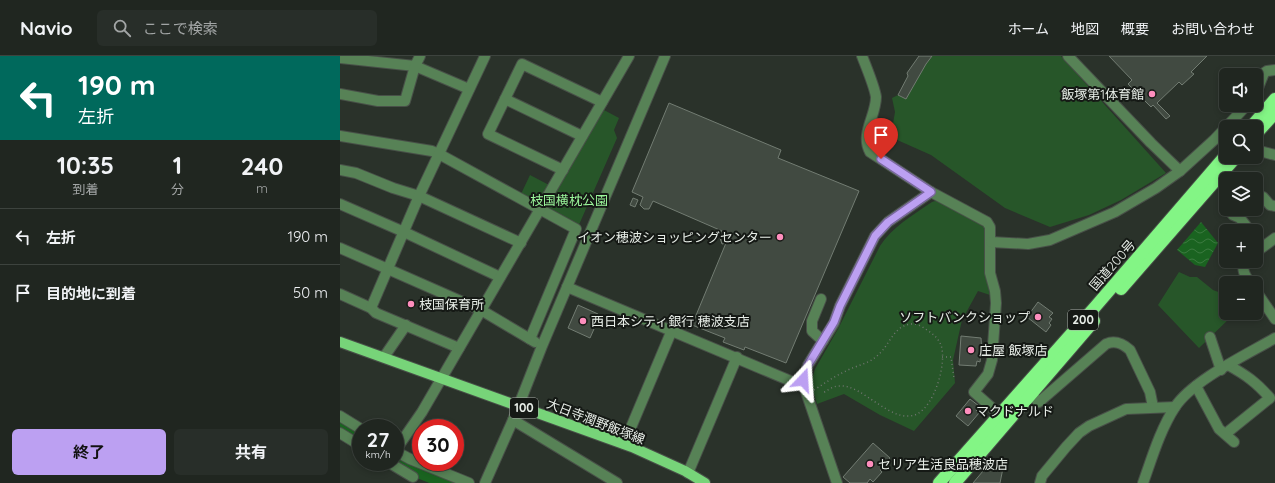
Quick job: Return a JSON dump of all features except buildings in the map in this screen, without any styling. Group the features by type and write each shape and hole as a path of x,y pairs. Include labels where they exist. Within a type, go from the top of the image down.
{"highway":[{"path":"1257,120 1275,99"},
{"path":"1263,126 1275,113"},
{"name":"国道200号","path":"939,483 1095,307 1219,163"},
{"name":"国道200号","path":"955,483 1030,394 1230,164"}],"main road":[{"name":"大日寺潤野飯塚線","path":"340,342 624,444 688,473 705,483"}],"street":[{"path":"340,94 378,101 405,101 415,66 420,56"},
{"path":"371,308 419,196 485,56"},
{"path":"404,438 422,412 629,56"},
{"path":"485,483 513,420 542,346 665,56"},
{"path":"862,56 876,96 866,138 866,145 870,152 931,192 987,222 990,227 990,273 995,291 996,303 992,360 988,374 974,392 999,414"},
{"path":"1068,56 1151,143 1180,171"},
{"path":"341,59 415,66 469,89"},
{"path":"562,170 488,134 522,64 602,102"},
{"path":"1263,76 1266,71 1275,70"},
{"path":"505,99 582,136"},
{"path":"991,242 1028,244 1050,240 1115,212 1156,188 1180,171 1214,140 1240,112"},
{"path":"340,136 432,151 576,229 530,339"},
{"path":"1263,152 1275,155"},
{"path":"340,170 356,173 393,188 419,196 521,243"},
{"path":"837,483 809,389 803,380 808,365 834,322 840,306 875,236 888,222 931,192"},
{"path":"1263,197 1270,205 1275,206"},
{"path":"340,204 500,277"},
{"path":"1235,216 1240,218 1245,224"},
{"path":"1263,244 1275,238"},
{"path":"340,248 481,310 542,346"},
{"path":"567,287 809,389"},
{"path":"340,294 371,308 376,312 459,348"},
{"path":"821,299 811,326 812,331 823,341"},
{"path":"1263,300 1273,312"},
{"path":"384,358 406,325"},
{"path":"624,444 672,330"},
{"path":"1210,337 1224,368 1250,378 1272,398 1229,431"},
{"path":"1143,483 1164,426 1175,407 1186,394 1224,368 1275,338"},
{"path":"1030,394 1039,402 1106,344 1112,341 1124,345 1130,350 1150,392 1153,407"},
{"path":"688,473 737,358"},
{"path":"1196,386 1219,429 1234,442"},
{"path":"1040,483 1042,476 1079,433 1089,426 1126,410 1153,407 1175,407"},
{"path":"340,416 352,423"},
{"path":"513,420 617,483"},
{"path":"340,433 352,440"},
{"path":"404,460 416,473"},
{"path":"404,468 416,473 469,483"}],"path":[{"path":"809,389 846,371 870,362 884,350 894,333 904,326 913,324 919,325 938,338 941,346 942,357 940,372 933,396 924,409 917,414 910,416 897,414 853,389 844,386 833,387 822,393"},
{"path":"942,357 950,356 954,378"}],"green space":[{"path":"932,56 1061,56 1166,173 1121,200 1089,215 1050,227 1005,208 931,155 895,139 891,135 895,112 892,98 898,95 906,99"},
{"name":"枝国横枕公園","path":"602,109 619,118 614,130 617,138 578,227 547,211 544,206"},
{"path":"530,175 549,185 538,201 535,202 521,194"},
{"path":"938,200 986,227 986,273 990,295 978,291 962,320 953,360 955,383 914,431 880,415 844,394 817,404 813,391 812,379 815,369 838,329 880,246 885,239 903,222 932,202"},
{"path":"1179,272 1190,277 1197,277 1213,290 1219,292 1219,320 1228,320 1199,348 1158,305"}],"water":[{"path":"1201,222 1218,243 1205,267 1195,265 1177,250"}],"waterway":[{"path":"340,425 352,432"},
{"path":"404,462 422,472 450,483"}],"place":[{"name":"飯塚第1体育館","path":"1152,94"},
{"name":"イオン穂波ショッピングセンター","path":"780,237"},
{"name":"枝国保育所","path":"411,304"},
{"name":"ソフトバンクショップ","path":"1038,317"},
{"name":"西日本シティ銀行 穂波支店","path":"583,321"},
{"name":"庄屋 飯塚店","path":"971,350"},
{"name":"マクドナルド","path":"968,411"},
{"name":"セリア生活良品穂波店","path":"870,464"}],"route":[{"path":"803,380 808,365 834,322 840,306 875,236 888,222 931,192 881,159"}]}
